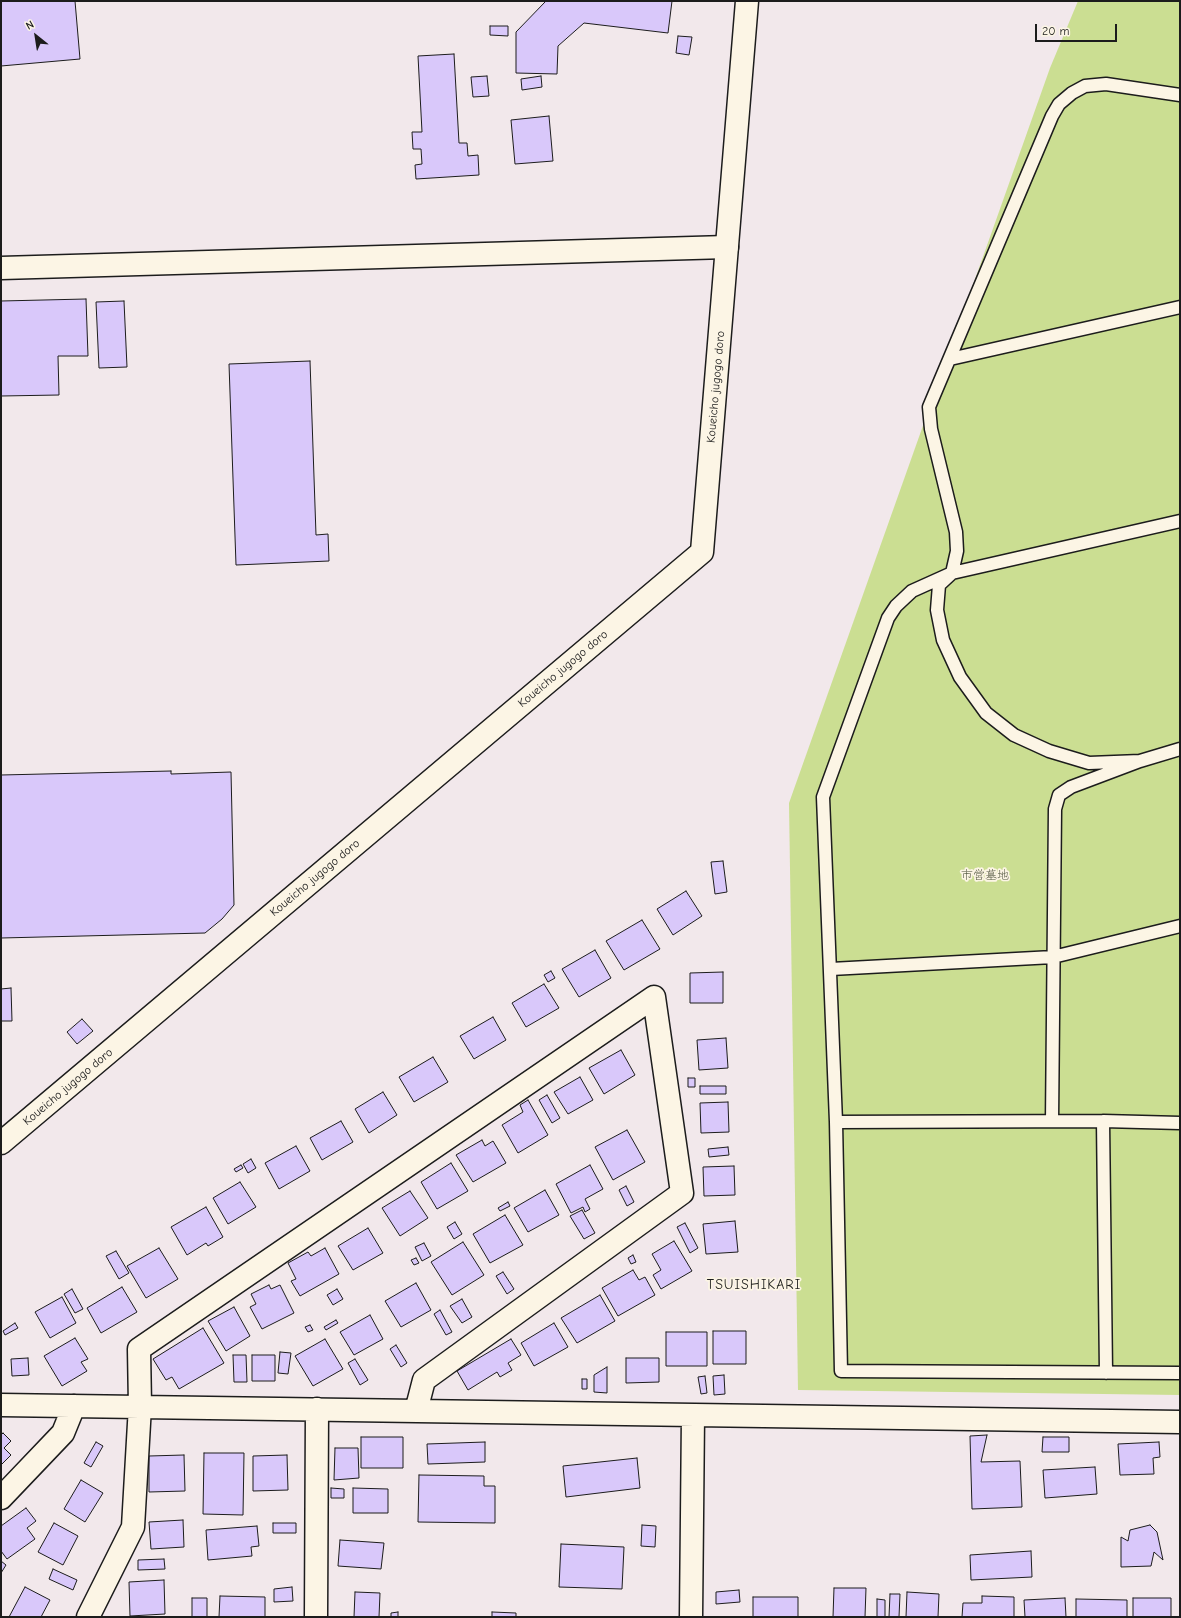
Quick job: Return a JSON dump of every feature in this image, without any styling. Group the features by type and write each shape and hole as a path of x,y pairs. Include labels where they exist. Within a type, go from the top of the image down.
{"street":[{"name":"Koueicho jugogo doro","path":"1,1144 702,552 747,1"},
{"path":"1,268 727,247"},
{"path":"88,1617 133,1527 140,1406 138,1349 654,997 682,1193 424,1380 416,1411"},
{"path":"1,1405 1180,1422"},
{"path":"1,1498 64,1433 74,1406"},
{"path":"316,1617 317,1409"},
{"path":"691,1617 693,1415"}],"lane":[{"path":"1140,761 1089,763 1048,751 1014,735 986,712 960,677 943,640 937,610 939,585 952,573 957,551 956,532 931,429 929,407 1052,116 1059,104 1072,92 1085,86 1106,84 1180,95"},
{"path":"950,359 1180,307"},
{"path":"1180,521 952,573 912,591 896,606 888,618 823,797 836,1122 841,1371 1180,1373"},
{"path":"1052,1121 1055,809 1058,795 1071,787 1140,761 1180,749"},
{"path":"831,969 1053,957 1180,926"},
{"path":"1103,1121 1106,1373"},
{"path":"836,1122 1180,1122"}],"green space":[{"name":"市営墓地","path":"1078,1 1180,1 1180,1395 798,1390 789,803 1050,68"}],"building":[{"path":"1,1 75,1 80,59 1,66"},
{"path":"546,1 672,1 668,33 584,23 558,46 557,74 516,73 516,32"},
{"path":"490,26 508,26 508,36 490,35"},
{"path":"678,36 692,37 689,55 676,53"},
{"path":"454,54 459,143 467,143 468,156 478,155 479,175 416,179 415,165 422,164 421,149 413,149 412,132 422,132 418,56"},
{"path":"487,76 489,96 473,97 471,77"},
{"path":"541,76 542,87 522,90 521,79"},
{"path":"549,116 553,161 515,164 511,120"},
{"path":"86,299 88,356 58,356 59,395 1,396 1,301"},
{"path":"124,301 127,367 99,368 96,302"},
{"path":"310,361 316,535 328,534 329,561 236,565 229,364"},
{"path":"171,771 171,774 231,772 234,905 222,919 205,933 1,938 1,775"},
{"path":"723,861 727,892 715,894 711,862"},
{"path":"686,891 702,916 673,935 657,909"},
{"path":"642,920 660,949 624,970 606,941"},
{"path":"595,950 611,978 579,997 562,969"},
{"path":"551,971 555,978 548,982 544,975"},
{"path":"723,972 723,1003 690,1003 690,973"},
{"path":"544,984 559,1008 526,1027 512,1003"},
{"path":"11,988 12,1021 1,1021 1,989"},
{"path":"493,1017 506,1040 474,1059 460,1036"},
{"path":"82,1019 93,1031 77,1044 67,1032"},
{"path":"726,1038 728,1068 699,1070 697,1040"},
{"path":"621,1050 635,1075 604,1094 589,1068"},
{"path":"433,1057 448,1082 414,1102 399,1077"},
{"path":"580,1077 593,1100 568,1114 554,1092"},
{"path":"688,1078 695,1078 695,1087 688,1087"},
{"path":"700,1086 726,1086 726,1094 700,1094"},
{"path":"383,1092 397,1115 369,1133 355,1109"},
{"path":"547,1095 560,1118 552,1123 539,1100"},
{"path":"528,1100 548,1135 518,1153 502,1125 523,1112 520,1105"},
{"path":"728,1102 729,1132 701,1133 700,1103"},
{"path":"341,1121 353,1142 322,1160 310,1138"},
{"path":"627,1130 645,1162 613,1180 595,1147"},
{"path":"482,1140 485,1146 493,1141 506,1163 473,1182 456,1155"},
{"path":"296,1146 310,1171 279,1189 265,1163"},
{"path":"728,1147 729,1155 709,1157 708,1149"},
{"path":"251,1159 256,1168 248,1173 243,1164"},
{"path":"451,1163 468,1191 437,1209 421,1182"},
{"path":"241,1165 243,1168 236,1172 234,1169"},
{"path":"590,1165 603,1189 585,1199 590,1209 585,1212 583,1207 571,1213 556,1184"},
{"path":"734,1166 735,1195 704,1196 703,1167"},
{"path":"240,1182 256,1207 228,1224 213,1198"},
{"path":"626,1186 634,1202 627,1206 619,1190"},
{"path":"545,1190 559,1215 528,1232 514,1208"},
{"path":"410,1191 428,1218 400,1236 382,1208"},
{"path":"508,1202 510,1206 500,1211 498,1208"},
{"path":"206,1207 223,1237 208,1246 206,1243 187,1255 171,1227"},
{"path":"582,1210 595,1233 584,1239 570,1216"},
{"path":"505,1215 523,1245 490,1263 473,1234"},
{"path":"735,1221 738,1252 706,1254 703,1224"},
{"path":"455,1222 462,1234 454,1239 447,1227"},
{"path":"685,1223 698,1248 690,1253 677,1227"},
{"path":"368,1228 383,1253 353,1270 338,1246"},
{"path":"674,1241 692,1271 661,1289 653,1275 661,1270 652,1254"},
{"path":"463,1242 484,1275 452,1295 431,1262"},
{"path":"424,1243 431,1256 422,1261 415,1247"},
{"path":"159,1248 178,1279 146,1298 127,1266"},
{"path":"325,1248 339,1274 300,1296 291,1281 296,1279 288,1263 308,1252 311,1256"},
{"path":"116,1251 129,1273 119,1279 106,1256"},
{"path":"633,1255 636,1262 631,1264 628,1258"},
{"path":"416,1258 419,1263 414,1265 411,1260"},
{"path":"633,1270 639,1280 645,1277 655,1295 618,1316 602,1288"},
{"path":"503,1272 514,1289 507,1294 496,1276"},
{"path":"416,1283 431,1310 401,1327 385,1301"},
{"path":"269,1285 271,1289 280,1285 294,1313 262,1329 250,1307 256,1304 251,1294"},
{"path":"122,1287 137,1312 101,1333 87,1308"},
{"path":"72,1289 83,1309 75,1313 64,1294"},
{"path":"337,1289 343,1299 333,1305 327,1295"},
{"path":"600,1295 615,1321 577,1343 561,1318"},
{"path":"62,1297 76,1323 50,1338 35,1312"},
{"path":"462,1299 472,1317 462,1323 450,1306"},
{"path":"234,1307 250,1336 226,1351 208,1321"},
{"path":"440,1310 452,1332 446,1335 434,1314"},
{"path":"370,1315 383,1339 354,1355 340,1332"},
{"path":"336,1320 338,1323 326,1330 324,1327"},
{"path":"15,1323 18,1328 5,1335 3,1331"},
{"path":"554,1323 568,1347 534,1366 521,1343"},
{"path":"310,1325 313,1330 308,1332 305,1327"},
{"path":"203,1328 224,1363 179,1389 172,1377 166,1380 153,1359"},
{"path":"713,1331 746,1331 746,1364 713,1364"},
{"path":"666,1332 707,1332 707,1366 666,1366"},
{"path":"75,1338 88,1359 81,1362 87,1371 62,1386 44,1356"},
{"path":"325,1339 343,1369 313,1386 295,1356"},
{"path":"511,1339 521,1355 508,1363 512,1370 500,1377 497,1372 468,1390 457,1371"},
{"path":"396,1345 407,1363 401,1367 390,1349"},
{"path":"280,1352 291,1353 288,1374 278,1373"},
{"path":"233,1355 246,1355 247,1382 234,1382"},
{"path":"252,1355 275,1355 275,1381 252,1381"},
{"path":"28,1358 29,1375 12,1376 11,1359"},
{"path":"626,1358 659,1358 659,1382 626,1383"},
{"path":"355,1359 368,1380 360,1385 348,1363"},
{"path":"607,1367 607,1393 594,1392 594,1375"},
{"path":"724,1375 725,1394 714,1395 713,1376"},
{"path":"705,1376 707,1393 701,1394 698,1377"},
{"path":"582,1379 587,1379 587,1389 582,1389"},
{"path":"3,1433 11,1441 4,1448 11,1455 1,1465 1,1435"},
{"path":"987,1435 981,1462 1020,1461 1022,1507 972,1509 970,1436"},
{"path":"361,1437 403,1437 403,1468 361,1468"},
{"path":"1043,1437 1069,1437 1069,1452 1042,1452"},
{"path":"96,1442 103,1446 91,1467 84,1463"},
{"path":"485,1442 485,1462 428,1464 427,1444"},
{"path":"1159,1442 1160,1457 1153,1458 1154,1474 1120,1475 1118,1444"},
{"path":"335,1448 358,1448 359,1478 334,1480"},
{"path":"204,1453 244,1453 243,1515 203,1514"},
{"path":"184,1455 185,1491 149,1492 149,1456"},
{"path":"287,1455 288,1490 253,1491 253,1456"},
{"path":"637,1458 640,1488 566,1497 563,1466"},
{"path":"1095,1467 1097,1494 1045,1498 1043,1470"},
{"path":"419,1475 484,1476 484,1486 495,1486 495,1523 418,1522"},
{"path":"81,1480 103,1493 85,1522 64,1509"},
{"path":"331,1488 344,1489 344,1498 331,1498"},
{"path":"353,1488 388,1489 388,1513 353,1513"},
{"path":"26,1508 36,1521 27,1528 35,1539 7,1559 1,1551 1,1526"},
{"path":"183,1520 184,1547 151,1549 149,1522"},
{"path":"54,1523 78,1536 63,1565 38,1552"},
{"path":"273,1523 296,1523 296,1533 273,1533"},
{"path":"642,1525 656,1526 655,1547 641,1546"},
{"path":"1150,1525 1157,1532 1163,1560 1154,1552 1151,1566 1121,1567 1121,1537 1128,1541 1130,1530"},
{"path":"257,1526 259,1546 251,1547 252,1556 208,1560 206,1530"},
{"path":"340,1540 384,1543 381,1569 338,1566"},
{"path":"561,1544 624,1547 622,1589 559,1587"},
{"path":"1031,1551 1032,1577 971,1580 970,1555"},
{"path":"164,1559 165,1569 138,1570 138,1560"},
{"path":"1,1561 6,1565 1,1573"},
{"path":"53,1569 77,1580 73,1590 49,1579"},
{"path":"164,1580 165,1614 130,1616 129,1582"},
{"path":"25,1587 50,1600 41,1617 9,1617"},
{"path":"292,1587 293,1601 274,1602 274,1589"},
{"path":"834,1588 866,1588 865,1617 833,1617"},
{"path":"739,1590 740,1602 716,1604 716,1592"},
{"path":"355,1592 380,1593 379,1617 354,1617"},
{"path":"907,1592 939,1594 938,1617 906,1617"},
{"path":"890,1594 900,1594 899,1617 889,1617"},
{"path":"220,1596 265,1597 265,1617 219,1617"},
{"path":"982,1596 1014,1597 1014,1617 962,1617 963,1603 982,1603"},
{"path":"753,1597 798,1597 798,1617 753,1617"},
{"path":"192,1598 207,1598 207,1617 192,1617"},
{"path":"1065,1598 1066,1617 1025,1617 1024,1600"},
{"path":"1133,1598 1171,1598 1171,1617 1133,1617"},
{"path":"877,1599 885,1600 885,1617 877,1617"},
{"path":"1076,1599 1127,1600 1127,1617 1076,1617"},
{"path":"398,1612 398,1617 391,1617 391,1613"},
{"path":"492,1612 516,1613 516,1617 492,1617"}],"district":[{"name":"TSUISHIKARI","path":"754,1285"}]}
